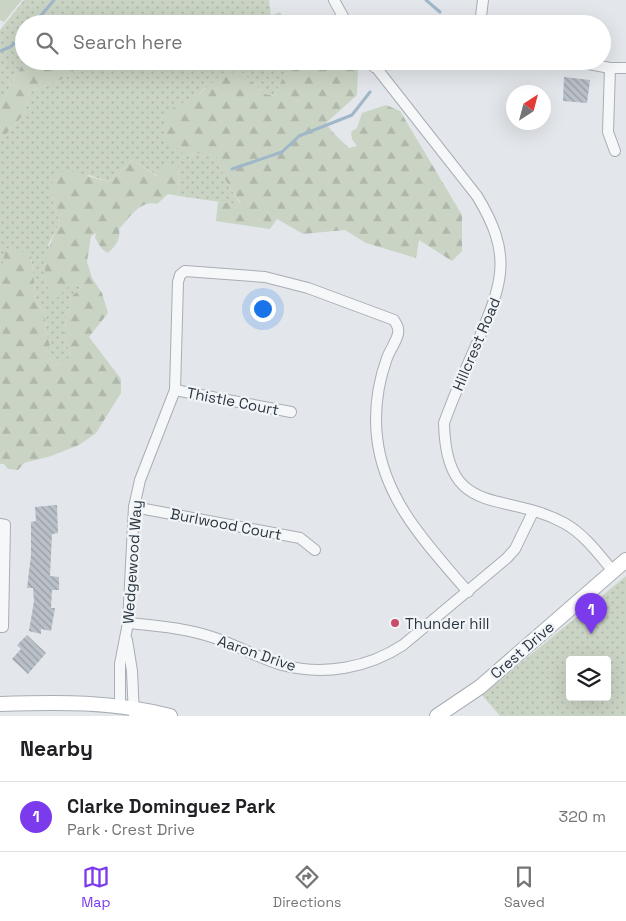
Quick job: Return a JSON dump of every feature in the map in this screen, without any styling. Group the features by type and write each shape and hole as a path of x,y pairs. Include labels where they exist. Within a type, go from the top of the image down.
{"street":[{"path":"334,0 342,15"},
{"path":"482,15 484,0"},
{"path":"611,68 626,68"},
{"name":"Hillcrest Road","path":"381,70 477,196 491,218 499,245 501,273 497,296 444,423 445,446 450,465 462,485 481,499 533,512 563,523 588,541 612,570"},
{"path":"610,70 608,132 615,151"},
{"name":"Wedgewood Way","path":"120,705 120,664 127,636 134,507 140,480 175,390 178,282 180,275 185,270 265,277 308,288 394,320 398,325 399,332 385,364 376,405 377,436 384,469 389,486 406,517 468,592"},
{"name":"Thistle Court","path":"175,390 291,412"},
{"name":"Burlwood Court","path":"134,507 300,538 314,550"},
{"name":"Aaron Drive","path":"128,623 184,629 216,638 282,665 312,670 338,669 364,663 389,654 417,634 468,592 515,549 533,512"},
{"path":"0,524 5,525 4,627 0,627"},
{"name":"Crest Drive","path":"437,716 480,687 612,570 626,560"},
{"name":"Wedgewood Way","path":"127,636 132,665 134,711"},
{"path":"120,664 132,665"},
{"path":"0,704 57,702 120,705 134,711 170,716"}],"green space":[{"path":"0,0 22,0 4,22 0,20"},
{"path":"24,0 269,0 271,15 15,15 15,70 19,70 0,105 0,30"},
{"path":"19,70 74,70 72,75 30,92 24,114 0,141 0,105"},
{"path":"74,70 293,70 284,76 274,96 265,94 241,72 204,89 194,100 177,105 186,156 201,153 216,154 226,181 241,205 179,196 178,166 158,176 132,160 109,182 89,175 50,192 60,223 48,245 71,284 82,287 71,297 64,334 70,354 68,360 56,365 44,353 50,345 46,333 45,314 36,300 31,254 0,275 0,141 24,114 30,92 72,75"},
{"path":"293,70 358,70 357,95 326,123 349,148 357,146 352,139 351,132 357,128 362,113 386,105 400,111 462,215 462,251 452,261 419,240 416,258 366,243 345,230 303,234 277,219 270,229 216,221 218,202 241,204 226,181 216,155 201,153 186,156 166,138 166,114 177,105 194,99 223,73 241,72 265,94 274,96 284,76"},
{"path":"132,160 157,176 168,163 178,166 179,196 168,194 157,204 146,204 136,210 119,229 118,240 108,253 102,249 95,238 96,233 91,236 87,262 92,278 102,293 108,313 89,337 121,379 121,393 96,433 79,445 51,456 24,463 18,470 8,469 4,464 0,464 0,275 6,248 31,254 36,300 45,314 46,333 50,345 44,353 56,365 67,360 70,354 64,334 71,297 82,287 71,284 55,300 46,282 45,272 48,251 60,223 50,192 54,176 66,170 109,182"},
{"path":"626,576 626,716 500,716 482,695"}],"building":[{"path":"564,77 590,80 587,103 563,101"},
{"path":"57,505 58,533 52,534 50,576 59,577 59,590 52,590 51,608 55,608 51,631 41,629 41,634 29,631 34,601 33,588 27,588 31,556 31,522 36,521 35,507"},
{"path":"27,635 46,653 28,674 12,659 21,649 17,645"}],"waterway":[{"path":"42,15 54,0"},
{"path":"426,0 440,12"},
{"path":"0,51 15,43"},
{"path":"232,169 282,152 299,136 352,115 370,92"}],"place":[{"name":"Thunder hill","path":"395,623"},
{"name":"Clarke Dominguez Park","path":"591,634"}]}
